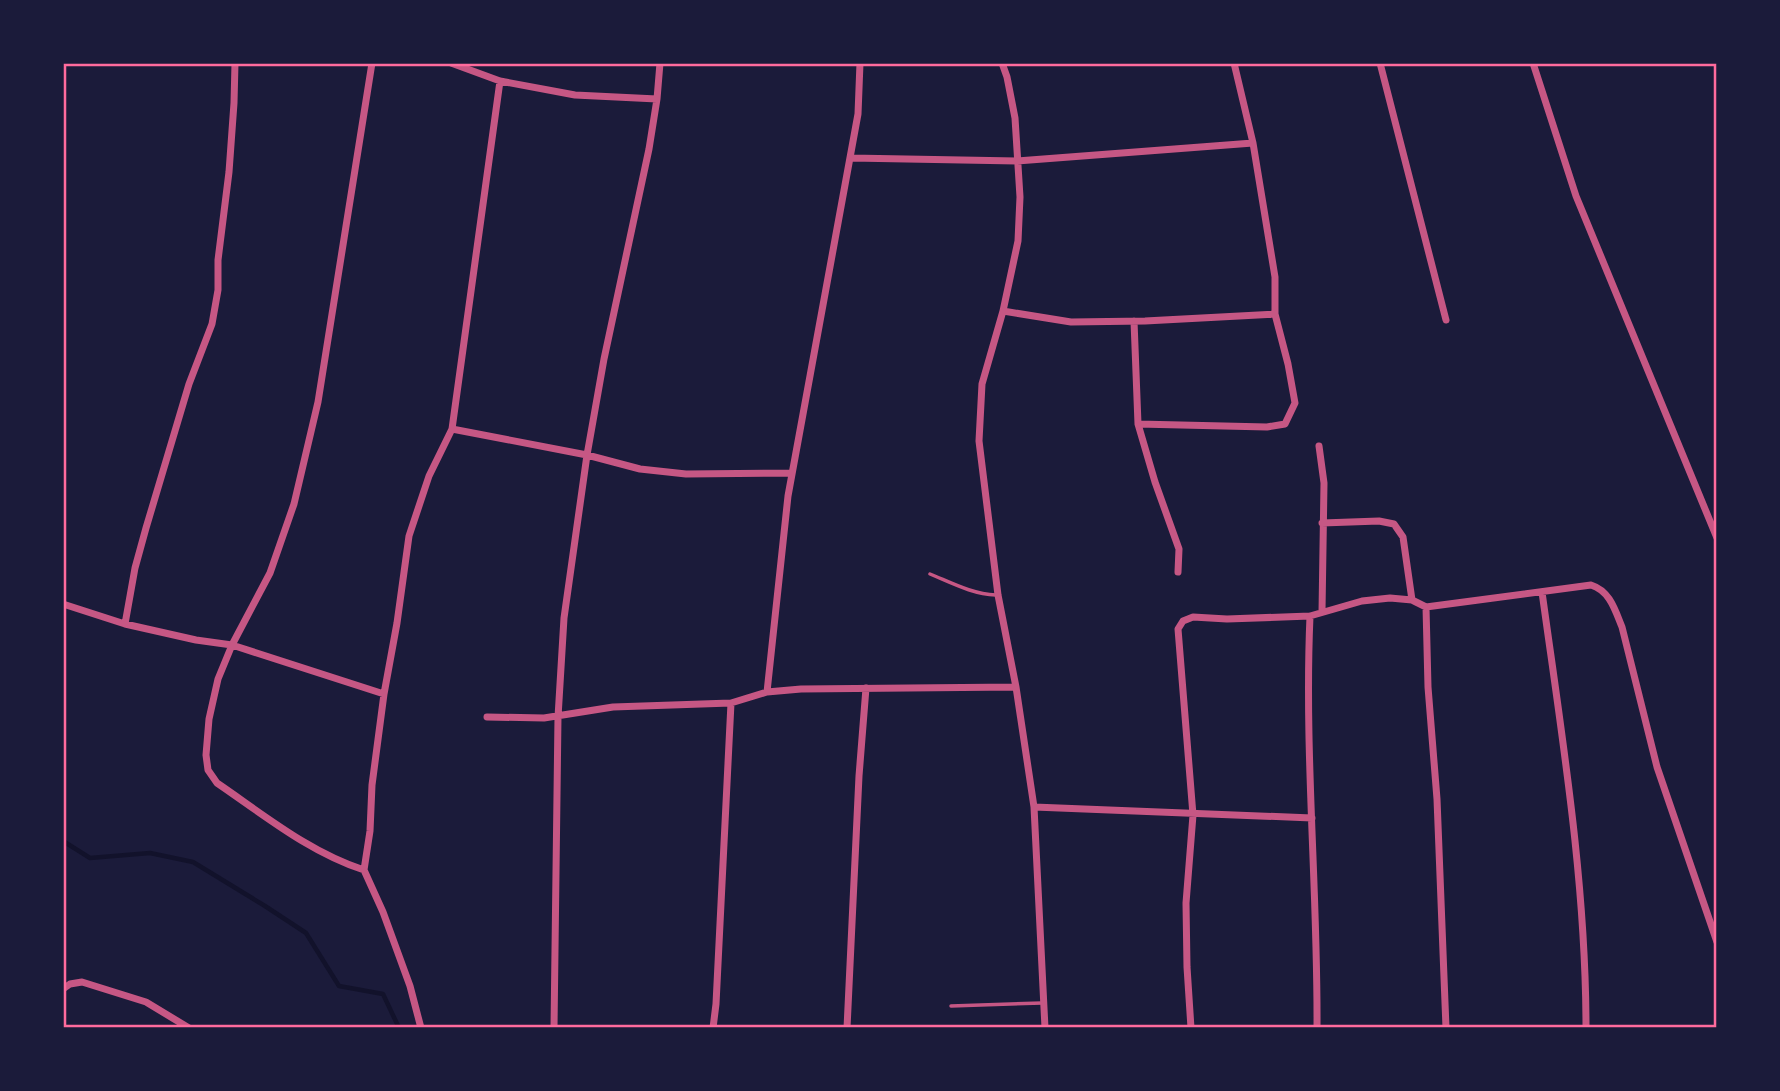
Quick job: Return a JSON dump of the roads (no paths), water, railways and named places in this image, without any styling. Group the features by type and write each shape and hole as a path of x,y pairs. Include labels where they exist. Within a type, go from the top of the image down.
{"street":[{"path":"125,624 135,568 146,528 189,384 212,324 218,290 218,260 229,172 234,63"},
{"path":"363,870 302,841 217,783 208,770 206,755 209,719 218,679 232,645 270,573 294,504 318,402 372,63"},
{"path":"451,63 500,81 575,96 657,99"},
{"path":"554,1028 558,717 564,618 587,455 615,301 638,201 657,99 660,63"},
{"path":"767,692 792,473 859,114 860,63"},
{"path":"1002,63 1015,118 1020,197 1018,241 1003,311 982,384 979,441 998,595 1016,687 1034,807 1045,1028"},
{"path":"1138,424 1267,427 1285,424 1295,403 1275,314 1275,277 1252,143 1234,63"},
{"path":"1380,63 1446,320"},
{"path":"1533,63 1576,196 1717,538"},
{"path":"421,1028 383,912 363,870 370,831 372,785 384,694 409,536 429,476 452,429 500,81"},
{"path":"851,158 1017,162 1252,143"},
{"path":"1003,311 1071,322 1275,314"},
{"path":"1134,321 1138,424 1179,549 1178,572"},
{"path":"452,429 587,455 640,469 686,474 792,473"},
{"path":"1319,446 1324,483 1322,612"},
{"path":"1322,523 1379,521 1394,524 1403,537 1412,600"},
{"path":"1191,1028 1186,967 1186,903 1193,815 1178,629 1183,621 1193,617 1227,619 1310,616 1362,601 1390,598 1412,600 1426,607 1591,585 1599,587 1615,609 1657,767 1717,942"},
{"path":"1542,592 1578,868 1584,940 1586,1028"},
{"path":"63,604 125,624 232,645 384,694"},
{"path":"1426,607 1446,1028"},
{"path":"1310,616 1308,674 1318,960 1317,1028"},
{"path":"487,717 558,717 612,707 731,703 767,692 1016,687"},
{"path":"847,1028 866,688"},
{"path":"713,1028 731,703"},
{"path":"1034,807 1312,818"},
{"path":"63,989 70,984 82,982 146,1002 189,1028"}],"lane":[{"path":"930,574 983,595 998,595"},
{"path":"951,1006 1044,1003"}],"waterway":[{"path":"63,841 90,858 150,853 193,862 306,933 339,986 383,994 399,1028"}]}
